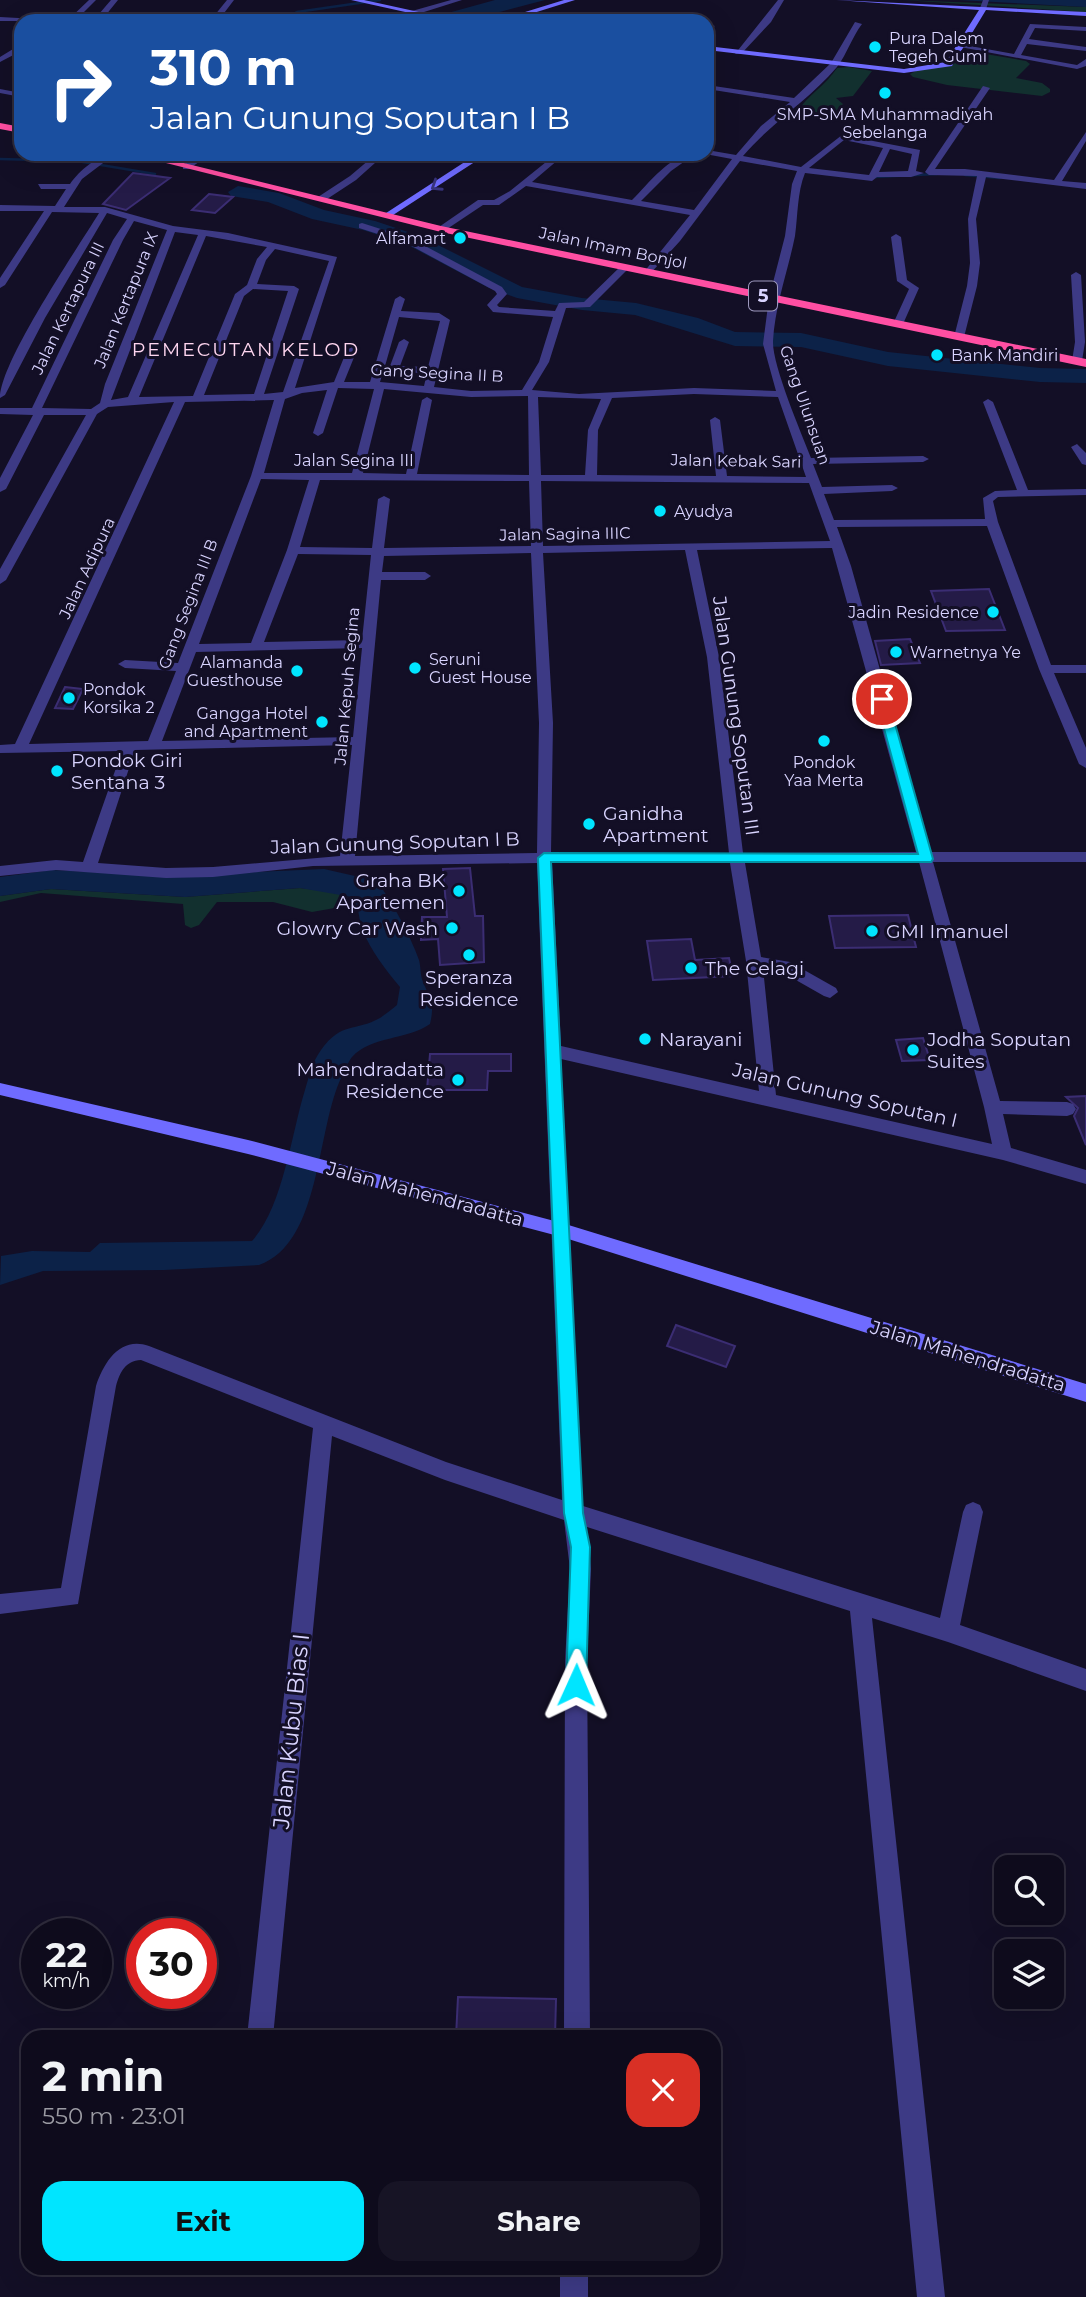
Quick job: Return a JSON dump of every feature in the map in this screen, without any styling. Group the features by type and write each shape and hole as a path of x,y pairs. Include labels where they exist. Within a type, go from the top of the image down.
{"highway":[{"name":"Jalan Imam Bonjol","path":"167,161 441,229 1082,362"}],"street":[{"path":"78,14 93,0"},
{"path":"103,14 115,0"},
{"path":"220,14 232,0"},
{"path":"355,0 422,14"},
{"path":"414,14 459,0"},
{"path":"524,14 572,0"},
{"path":"738,52 768,20 781,0"},
{"path":"839,0 986,4 1086,14"},
{"path":"714,49 836,64 922,71 949,64 986,4"},
{"path":"649,272 671,248 694,213 766,126 799,101 836,64 858,24"},
{"path":"1016,57 1035,25 1086,29"},
{"path":"1024,41 1086,49"},
{"path":"959,46 1077,67 1083,66 1086,61"},
{"path":"714,88 799,101"},
{"path":"929,172 986,88"},
{"path":"1056,183 1086,134"},
{"path":"804,169 839,139 917,152 911,173"},
{"path":"874,176 887,147"},
{"path":"714,153 804,169 874,176 929,172 1086,186"},
{"path":"0,285 16,254 72,187 100,161"},
{"path":"186,167 195,161"},
{"path":"321,199 373,161"},
{"path":"472,161 386,215 365,224 409,241 499,289 502,294 492,305 496,310 558,314"},
{"path":"441,229 481,202 496,203 527,184 553,161"},
{"path":"635,202 663,173 681,161"},
{"name":"Gang Ulunsuan","path":"804,169 795,186 790,236 774,298 768,339 783,394 816,485"},
{"path":"959,337 972,286 975,263 972,219 981,176"},
{"path":"527,184 694,213"},
{"path":"41,186 72,187"},
{"path":"0,208 105,210 172,229"},
{"path":"0,395 40,318 105,210"},
{"name":"Jalan Kertapura III","path":"0,489 118,240 132,218"},
{"name":"Jalan Kertapura IX","path":"106,404 110,384 172,229 316,254"},
{"path":"132,400 203,233"},
{"path":"896,237 902,281 914,287 898,324"},
{"path":"197,399 234,305 240,294 251,286 262,259 271,247"},
{"name":"Jalan Segina III","path":"316,254 331,257 334,262 257,476 534,477"},
{"path":"577,2030 576,1658 582,1578 581,1547 573,1513 544,858 545,723 529,393 544,362 558,314 564,304 589,304 625,267"},
{"path":"1076,275 1082,362"},
{"path":"251,286 294,289 258,397"},
{"path":"357,476 400,299"},
{"path":"396,314 439,316 445,320 411,476"},
{"path":"394,370 404,342"},
{"path":"318,433 335,385 352,350"},
{"path":"381,369 432,370"},
{"name":"Gang Segina II B","path":"93,412 106,404 132,400 258,397 335,385 377,385 427,395 529,393 579,397 694,391 783,394"},
{"path":"591,477 593,430 608,395"},
{"name":"Jalan Adipura","path":"20,749 181,399"},
{"path":"988,402 1024,492"},
{"path":"0,411 93,412 0,580"},
{"path":"715,420 722,478"},
{"path":"1077,447 1086,462"},
{"path":"808,461 923,459"},
{"name":"Gang Segina III B","path":"153,746 257,476"},
{"path":"255,648 293,550 316,476"},
{"name":"Jalan Kebak Sari","path":"534,477 722,478 816,485 831,524"},
{"path":"816,485 892,488"},
{"path":"1086,492 1024,492 988,497 992,522 1046,669 1086,764"},
{"name":"Jalan Kepuh Segina","path":"347,860 367,644 384,499"},
{"path":"992,522 831,524 926,859 1003,1153"},
{"name":"Jalan Sagina IIIC","path":"293,550 378,552 838,544"},
{"name":"Jalan Gunung Soputan III","path":"691,548 713,657 737,858 754,961 768,1098"},
{"path":"376,576 425,576"},
{"path":"189,648 367,644"},
{"path":"125,664 182,667"},
{"path":"1046,669 1086,669"},
{"path":"0,749 360,741"},
{"path":"89,867 130,746"},
{"name":"Jalan Gunung Soputan I B","path":"0,871 57,865 166,873 201,872 347,860 1086,857"},
{"path":"754,961 784,966 830,992"},
{"name":"Jalan Gunung Soputan I","path":"554,1051 1003,1153 1086,1177"},
{"name":"Jalan Mahendradatta","path":"0,1089 329,1168 562,1230 1086,1393"},
{"path":"993,1107 1067,1109"},
{"path":"0,1604 69,1597 106,1386 112,1367 125,1354 133,1352 150,1354 323,1425 445,1471 860,1606 948,1631 1086,1680"},
{"name":"Jalan Kubu Bias I","path":"261,2030 323,1425"},
{"path":"948,1631 972,1512"},
{"path":"860,1606 932,2297"},
{"path":"574,2297 575,2275"}],"green space":[{"path":"902,0 1086,7 1086,12"},
{"path":"968,51 1026,61 1030,64 1016,78 1042,83 1050,92 1042,96 947,85 910,74 926,66 955,62"},
{"path":"837,68 872,71 853,96 836,98 843,104 829,120 810,118 797,112"},
{"path":"300,888 333,892 348,897 346,906 312,912 273,902 217,902 199,925 191,928 185,925 183,904 41,893 0,902 0,896 51,889 185,897"}],"water":[{"path":"495,0 545,0 492,14 444,14"},
{"path":"958,0 1086,0 1086,7"},
{"path":"324,869 377,881 401,919 415,950 432,1011 430,1024 411,1033 369,1045 351,1059 334,1098 314,1182 295,1234 280,1253 259,1265 164,1270 43,1271 0,1285 1,1256 32,1251 90,1252 100,1243 252,1241 263,1227 279,1190 305,1090 318,1055 329,1041 342,1031 380,1018 397,1005 400,987 370,945 352,897 300,888 185,897 51,889 0,896 0,877 52,870 167,876"}],"building":[{"path":"133,173 170,178 126,210 103,204"},
{"path":"209,194 233,197 215,213 192,210"},
{"name":"Jadin Residence","path":"989,589 1005,630 946,631 931,591"},
{"name":"Warnetnya Ye","path":"910,639 920,663 881,665 875,641"},
{"name":"Pondok Korsika 2","path":"65,687 83,689 73,709 55,708"},
{"path":"470,868 475,916 483,916 484,962 440,965 438,939 421,940 422,917 447,917 443,869"},
{"name":"GMI Imanuel","path":"908,915 916,947 835,948 829,916"},
{"name":"The Celagi","path":"691,939 695,960 729,958 733,976 653,980 647,941"},
{"name":"Jodha Soputan Suites","path":"923,1038 930,1060 902,1061 896,1040"},
{"name":"Mahendradatta Residence","path":"430,1054 511,1054 511,1071 488,1071 487,1090 427,1090"},
{"path":"1086,1096 1086,1145 1074,1116 1078,1108 1066,1097"},
{"path":"676,1325 735,1346 726,1367 667,1346"},
{"path":"458,1997 556,1999 555,2030 456,2030"}],"waterway":[{"path":"293,14 380,0"},
{"path":"0,159 14,159"},
{"path":"77,161 155,174"},
{"path":"875,177 937,174"},
{"path":"965,175 1000,178"},
{"path":"238,192 272,197 319,215 368,225 413,240 496,284 517,292 582,304 636,309 690,323 716,335 735,339 801,340 888,359 1040,375 1086,376"}],"place":[{"name":"Pura Dalem Tegeh Gumi","path":"875,47"},
{"name":"SMP-SMA Muhammadiyah Sebelanga","path":"885,93"},
{"name":"Alfamart","path":"460,238"},
{"name":"Bank Mandiri","path":"937,355"},
{"name":"Ayudya","path":"660,511"},
{"name":"Jadin Residence","path":"993,612"},
{"name":"Warnetnya Ye","path":"896,652"},
{"name":"Seruni Guest House","path":"415,668"},
{"name":"Alamanda Guesthouse","path":"297,671"},
{"name":"Pondok Korsika 2","path":"69,698"},
{"name":"Gangga Hotel and Apartment","path":"322,722"},
{"name":"Pondok Yaa Merta","path":"824,741"},
{"name":"Pondok Giri Sentana 3","path":"57,771"},
{"name":"Ganidha Apartment","path":"589,824"},
{"name":"Graha BK Apartemen","path":"459,891"},
{"name":"Glowry Car Wash","path":"452,928"},
{"name":"GMI Imanuel","path":"872,931"},
{"name":"Speranza Residence","path":"469,955"},
{"name":"The Celagi","path":"691,968"},
{"name":"Narayani","path":"645,1039"},
{"name":"Jodha Soputan Suites","path":"913,1050"},
{"name":"Mahendradatta Residence","path":"458,1080"}],"district":[{"name":"PEMECUTAN KELOD","path":"246,349"}],"route":[{"path":"576,1685 582,1578 581,1547 573,1513 544,858 926,859 882,699"}]}
